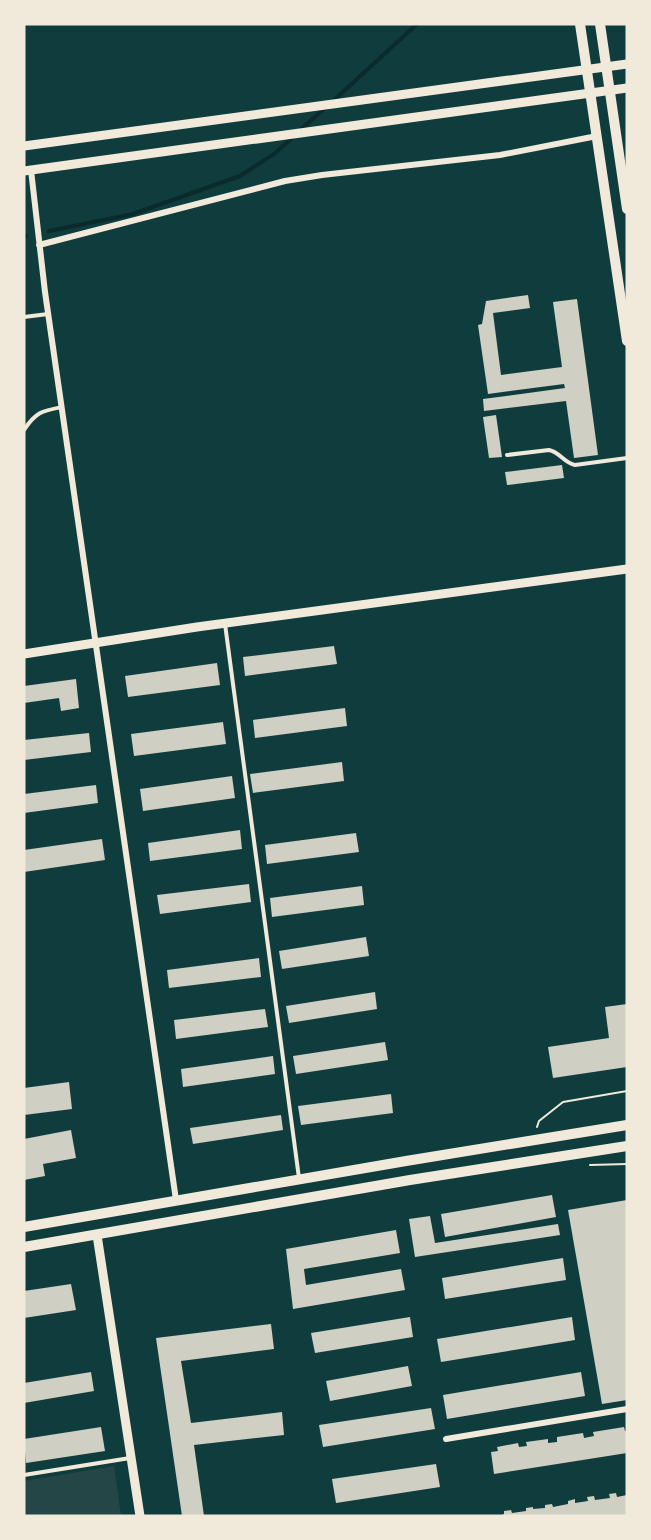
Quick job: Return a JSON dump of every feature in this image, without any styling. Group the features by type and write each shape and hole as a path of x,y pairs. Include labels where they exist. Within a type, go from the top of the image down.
{"main road":[{"path":"580,24 627,341"},
{"path":"600,24 627,209"},
{"path":"24,1227 627,1125"},
{"path":"24,1247 410,1180 627,1146"}],"street":[{"path":"24,146 627,63"},
{"path":"176,1200 28,171 627,88"},
{"path":"39,245 285,181 500,155 597,136"},
{"path":"24,654 225,623 627,569"},
{"path":"97,1234 140,1516"},
{"path":"446,1439 627,1409"}],"lane":[{"path":"24,317 48,315"},
{"path":"24,430 32,418 43,411 62,408"},
{"path":"507,455 556,451 570,464 575,465 627,458"},
{"path":"225,623 299,1179"},
{"path":"24,1475 131,1458"}],"path":[{"path":"534,1140 539,1121 563,1102 627,1091"}],"shaded area":[{"path":"114,1466 121,1516 24,1516 24,1481"}],"building":[{"path":"528,295 530,308 493,313 501,375 562,367 553,302 577,299 598,455 574,458 566,401 484,411 483,399 565,388 564,384 488,394 478,325 482,324 486,301"},
{"path":"496,415 502,457 489,458 483,417"},
{"path":"562,465 564,478 507,485 505,472"},
{"path":"334,646 337,664 245,676 243,657"},
{"path":"217,663 220,685 128,697 125,676"},
{"path":"76,679 79,708 61,711 59,698 24,703 24,686"},
{"path":"345,708 347,726 255,738 253,720"},
{"path":"223,722 226,744 134,756 131,734"},
{"path":"89,733 91,752 24,760 24,740"},
{"path":"342,762 344,781 253,793 250,774"},
{"path":"232,776 235,798 143,811 140,789"},
{"path":"96,785 98,803 24,813 24,794"},
{"path":"240,830 242,849 150,861 148,843"},
{"path":"356,833 359,852 267,864 265,845"},
{"path":"102,839 105,860 24,872 24,850"},
{"path":"249,884 251,902 160,914 157,895"},
{"path":"362,886 364,905 272,917 270,898"},
{"path":"366,937 369,956 282,969 279,951"},
{"path":"259,958 261,977 169,988 167,970"},
{"path":"375,992 377,1009 289,1023 286,1006"},
{"path":"627,1004 627,1067 553,1078 548,1047 609,1038 605,1007"},
{"path":"265,1009 268,1027 176,1039 174,1020"},
{"path":"385,1042 388,1060 296,1074 293,1056"},
{"path":"273,1056 275,1074 183,1087 181,1069"},
{"path":"69,1082 72,1109 24,1115 24,1088"},
{"path":"391,1094 393,1113 301,1125 298,1106"},
{"path":"281,1115 283,1130 193,1144 190,1128"},
{"path":"71,1130 76,1158 43,1164 45,1176 24,1180 24,1139"},
{"path":"552,1195 556,1217 445,1237 441,1214"},
{"path":"627,1200 627,1400 602,1404 568,1210"},
{"path":"430,1216 435,1243 558,1224 560,1235 415,1257 409,1219"},
{"path":"396,1230 400,1253 304,1269 306,1285 401,1269 405,1290 293,1309 286,1249"},
{"path":"563,1258 566,1280 445,1299 442,1278"},
{"path":"71,1284 76,1310 24,1318 24,1291"},
{"path":"410,1317 413,1337 315,1353 311,1333"},
{"path":"572,1317 575,1340 441,1362 437,1339"},
{"path":"271,1324 274,1349 181,1361 191,1423 282,1412 284,1435 194,1445 204,1516 182,1516 156,1338"},
{"path":"408,1366 412,1386 330,1401 326,1381"},
{"path":"91,1372 94,1391 24,1403 24,1383"},
{"path":"581,1372 585,1396 447,1419 443,1395"},
{"path":"431,1408 435,1429 323,1447 319,1425"},
{"path":"101,1427 105,1451 26,1463 24,1439"},
{"path":"624,1427 627,1431 627,1453 494,1474 491,1452 498,1451 497,1447 518,1443 519,1447 527,1446 526,1442 548,1439 548,1443 557,1442 557,1437 583,1433 584,1438 594,1436 593,1432"},
{"path":"436,1464 440,1487 336,1503 332,1479"},
{"path":"616,1493 617,1497 627,1495 627,1516 500,1516 504,1514 504,1511 511,1510 512,1513 526,1511 526,1508 545,1508 545,1505 552,1504 553,1507 568,1504 568,1501 575,1499 575,1503 588,1501 587,1497 594,1496 595,1500 610,1498 609,1494"}],"waterway":[{"path":"333,101 417,24"},
{"path":"299,131 325,108"},
{"path":"49,231 133,214 240,176 274,154 294,136"}]}
